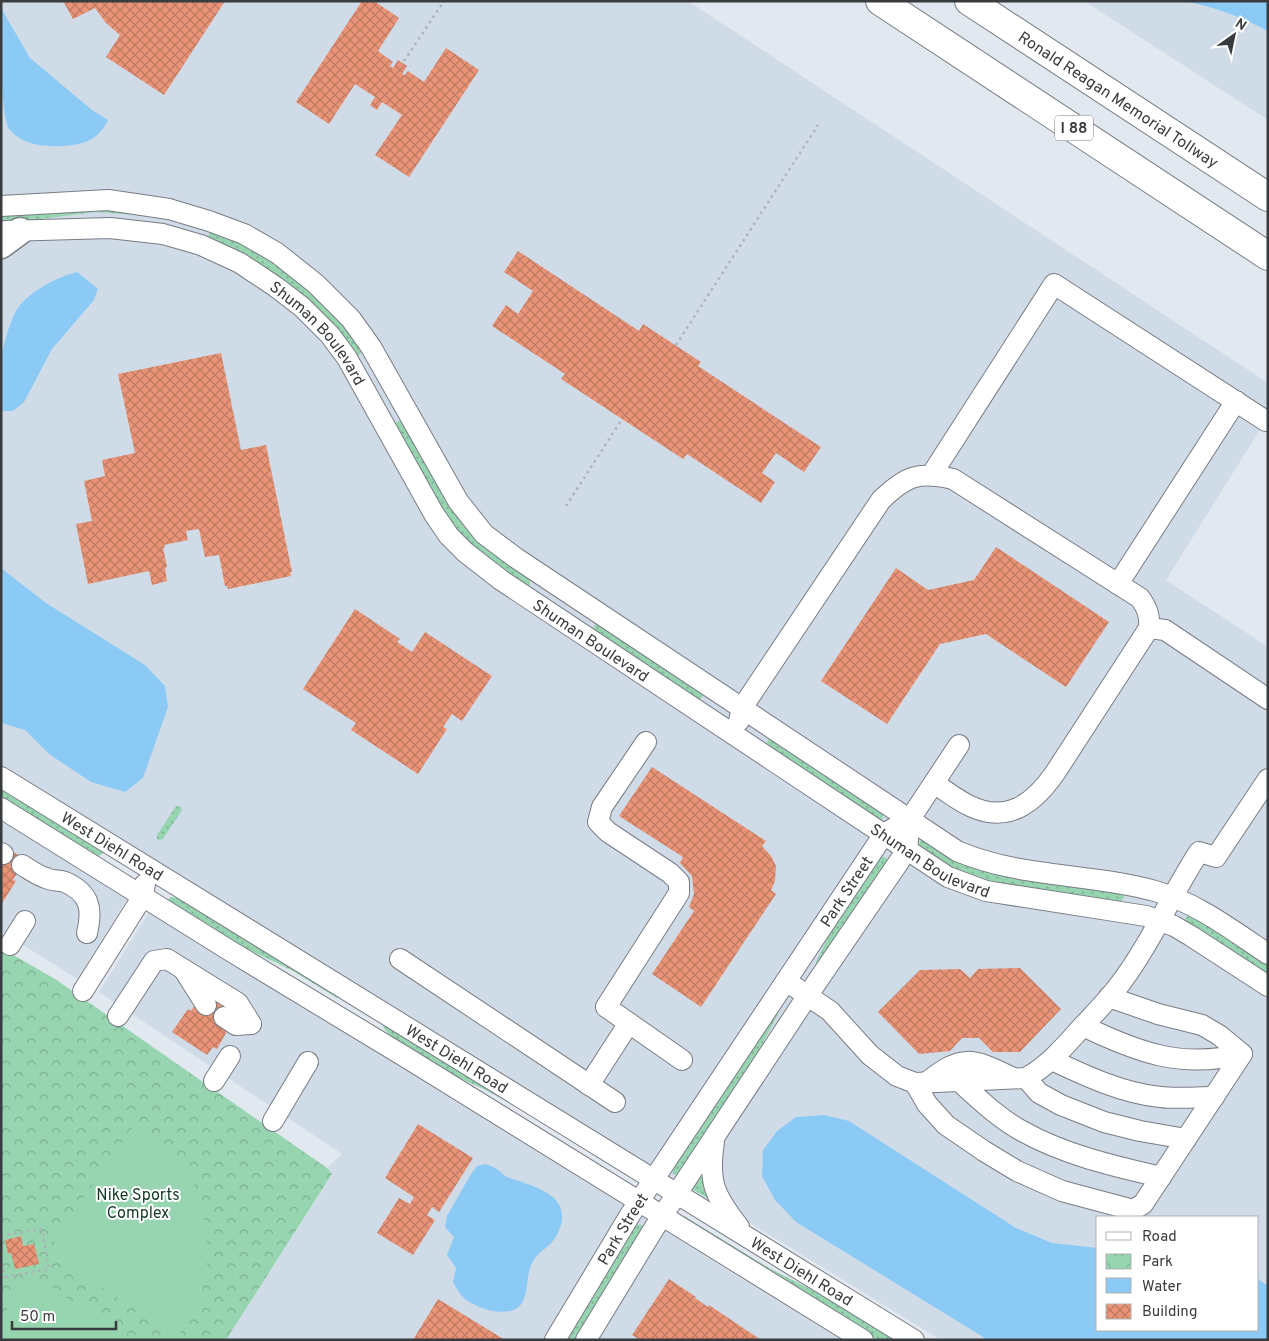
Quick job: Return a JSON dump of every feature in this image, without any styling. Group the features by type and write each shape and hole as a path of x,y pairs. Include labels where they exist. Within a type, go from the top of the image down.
{"highway":[{"name":"I 88","path":"880,1 1268,256"},
{"name":"Ronald Reagan Memorial Tollway","path":"969,1 1268,197"}],"street":[{"name":"Shuman Boulevard","path":"1,206 108,200 169,209 244,234 277,253 316,284 351,319 371,347 458,501 484,534 516,558 957,850 979,860 1003,867 1129,885 1172,897 1192,905 1214,918 1268,954"},
{"name":"Shuman Boulevard","path":"8,236 110,228 163,234 201,245 240,264 276,287 302,307 330,335 347,358 434,514 449,536 465,552 501,580 948,876 986,891 1146,916 1191,936 1268,986"},
{"path":"932,474 1054,284 1266,421"},
{"path":"1118,584 1236,401"},
{"path":"735,736 742,708 881,500 896,486 912,477 932,474 953,479 1140,598 1150,618 1149,628 1055,773 1044,788 1028,803 1010,811 990,812 970,806 934,783"},
{"path":"1149,628 1165,630 1268,699"},
{"path":"646,742 602,807 598,822 608,832 670,873 679,882 679,893 606,1007 682,1060"},
{"path":"910,819 958,745"},
{"name":"West Diehl Road","path":"1,777 914,1340"},
{"path":"786,981 830,1011 870,1055 897,1076 921,1083 1019,1078 1041,1069 1052,1060 1120,985 1160,921 1199,852 1216,857 1268,779"},
{"name":"West Diehl Road","path":"1,808 863,1340"},
{"name":"Park Street","path":"555,1340 640,1202 884,834 910,819"},
{"name":"Park Street","path":"586,1340 715,1136 907,850 910,819"},
{"path":"22,865 46,878 63,881 75,887 85,896 90,907 91,918 82,930 111,948"},
{"path":"83,991 143,896 148,867"},
{"path":"10,945 25,921"},
{"path":"118,1016 154,961 167,959 182,966 238,1003 250,1024 225,1015"},
{"path":"400,959 615,1102"},
{"path":"182,966 207,1002"},
{"path":"1109,997 1158,1014 1202,1025 1242,1054"},
{"path":"356,1027 370,1004"},
{"path":"589,1085 629,1023"},
{"path":"1083,1026 1122,1045 1147,1053 1186,1060 1225,1058 1242,1054"},
{"path":"921,1083 927,1104 946,1124 984,1151 1017,1171 1062,1191 1133,1210 1143,1204 1242,1054"},
{"path":"214,1081 230,1056"},
{"path":"1052,1060 1123,1090 1161,1098 1214,1097"},
{"path":"921,1083 956,1063 968,1061 986,1065 1019,1078 1039,1093 1061,1105 1104,1122 1140,1131 1186,1139"},
{"path":"273,1121 308,1062"},
{"path":"959,1081 999,1116 1021,1131 1060,1150 1118,1168 1161,1177"},
{"path":"715,1136 711,1165 714,1186 725,1210 745,1235"}],"path":[{"path":"404,61 444,1"},
{"path":"676,345 818,125"},
{"path":"566,506 622,419"},
{"path":"1,1236 42,1229 49,1269 5,1277 1,1282"},
{"path":"1,1258 5,1277"}],"shaded area":[{"path":"1,1 688,1 1268,383 1268,417 1166,580 1268,647 1268,1340 941,1340 698,1191 617,1147 1,768"},
{"path":"1084,1 1268,1 1268,120"},
{"path":"1,819 129,896 77,979 1,931"},
{"path":"149,912 841,1340 226,1340 332,1175 327,1168 342,1154 99,992"}],"green space":[{"path":"114,209 140,214 95,212 1,224 1,213"},
{"path":"211,232 250,246 275,261 328,305 363,350 358,356 355,356 210,241 208,236"},
{"path":"401,420 530,577 530,585 525,586 461,537 441,511 395,428 395,423"},
{"path":"598,624 704,694 700,700 593,629"},
{"path":"774,738 884,813 882,820 879,820 768,748 766,744 769,739"},
{"path":"1,786 102,848 103,853 96,858 1,800"},
{"path":"176,806 181,807 182,810 163,839 157,839 157,835"},
{"path":"927,839 1123,894 1124,897 1120,903 1003,886 966,876 919,848 921,840"},
{"path":"879,854 889,860 817,964 816,962 842,909"},
{"path":"170,897 178,898 339,995 337,998 293,971 237,944 172,905 168,900"},
{"path":"1189,914 1268,963 1268,977 1187,925 1185,919"},
{"name":"Nike Sports Complex","path":"1,948 55,979 327,1168 332,1174 226,1340 1,1340"},
{"path":"777,1011 779,1012 750,1068 677,1175 673,1174 673,1167"},
{"path":"386,1024 639,1179 637,1182 497,1096 404,1048 383,1027"},
{"path":"134,1125 163,1146 182,1166 195,1187 204,1218 207,1251 204,1283 195,1308 177,1337 59,1259 54,1241"},
{"path":"704,1169 712,1201 690,1188"},
{"path":"684,1216 769,1268 826,1297 900,1340 878,1340 725,1246 682,1217"},
{"path":"635,1224 642,1225 643,1231 576,1340 563,1340"},
{"path":"40,1280 131,1340 1,1340 1,1319 25,1281"}],"water":[{"path":"1185,1 1268,1 1268,31 1228,13"},
{"path":"1,8 30,58 92,110 108,120 96,136 85,142 73,145 43,146 21,139 9,129 4,107"},
{"path":"77,272 98,289 94,300 52,349 24,402 13,411 1,411 1,363 15,312 37,290 61,277"},
{"path":"1,568 46,603 145,665 165,686 168,707 143,778 125,792 91,782 49,754 25,730 1,723"},
{"path":"824,1115 849,1121 1016,1228 1052,1243 1096,1248 1096,1331 1259,1331 1259,1280 1268,1286 1268,1340 988,1340 796,1222 775,1200 762,1176 763,1150 777,1131 796,1117"},
{"path":"485,1164 497,1169 507,1177 540,1189 550,1195 557,1202 561,1210 562,1221 555,1239 532,1263 522,1303 517,1308 509,1311 492,1311 466,1300 453,1282 456,1268 447,1255 454,1237 445,1227 447,1216 471,1174 477,1166"}],"building":[{"path":"63,1 225,1 164,95 106,57 120,35 106,23 95,8 73,19"},
{"path":"362,1 374,1 399,18 378,51 393,62 390,66 393,68 398,60 407,66 402,74 405,75 408,71 424,82 446,48 479,70 409,177 375,155 402,115 382,102 377,110 370,105 375,97 355,84 329,124 296,102"},
{"path":"518,251 639,331 643,324 701,362 698,366 821,447 804,472 776,453 762,473 775,482 761,503 687,454 683,459 561,379 565,374 492,326 506,305 518,314 533,291 504,272"},
{"path":"221,353 241,450 266,445 292,572 290,572 291,576 228,589 225,586 219,555 205,557 199,529 186,531 188,540 164,545 167,581 152,585 149,571 88,584 76,524 92,521 84,481 105,476 102,460 135,453 118,374"},
{"path":"996,547 1109,622 1066,687 986,634 940,644 887,724 821,681 896,568 928,590 974,580"},
{"path":"355,609 400,639 397,642 412,652 425,632 492,676 462,721 452,714 443,727 447,729 418,774 351,730 356,723 303,689"},
{"path":"652,767 766,841 762,846 771,856 776,866 775,881 771,890 776,894 701,1007 652,974 694,911 689,907 694,894 692,876 680,863 683,857 619,816"},
{"path":"7,848 25,859 13,880 16,881 1,905 1,857"},
{"path":"1020,968 1061,1009 1020,1052 993,1052 979,1038 962,1038 950,1051 919,1054 878,1012 920,970 960,969 970,978 978,969"},
{"path":"212,996 230,1008 230,1026 217,1049 213,1047 207,1055 172,1032 188,1009 191,1011 196,1003"},
{"path":"418,1124 473,1158 439,1212 432,1207 427,1215 435,1220 413,1255 377,1233 399,1198 410,1204 414,1197 385,1178"},
{"path":"21,1236 23,1246 34,1244 39,1264 15,1269 11,1253 8,1254 5,1240"},
{"path":"669,1279 708,1307 709,1305 761,1340 640,1340 632,1335"},
{"path":"438,1299 505,1340 413,1340"}]}
